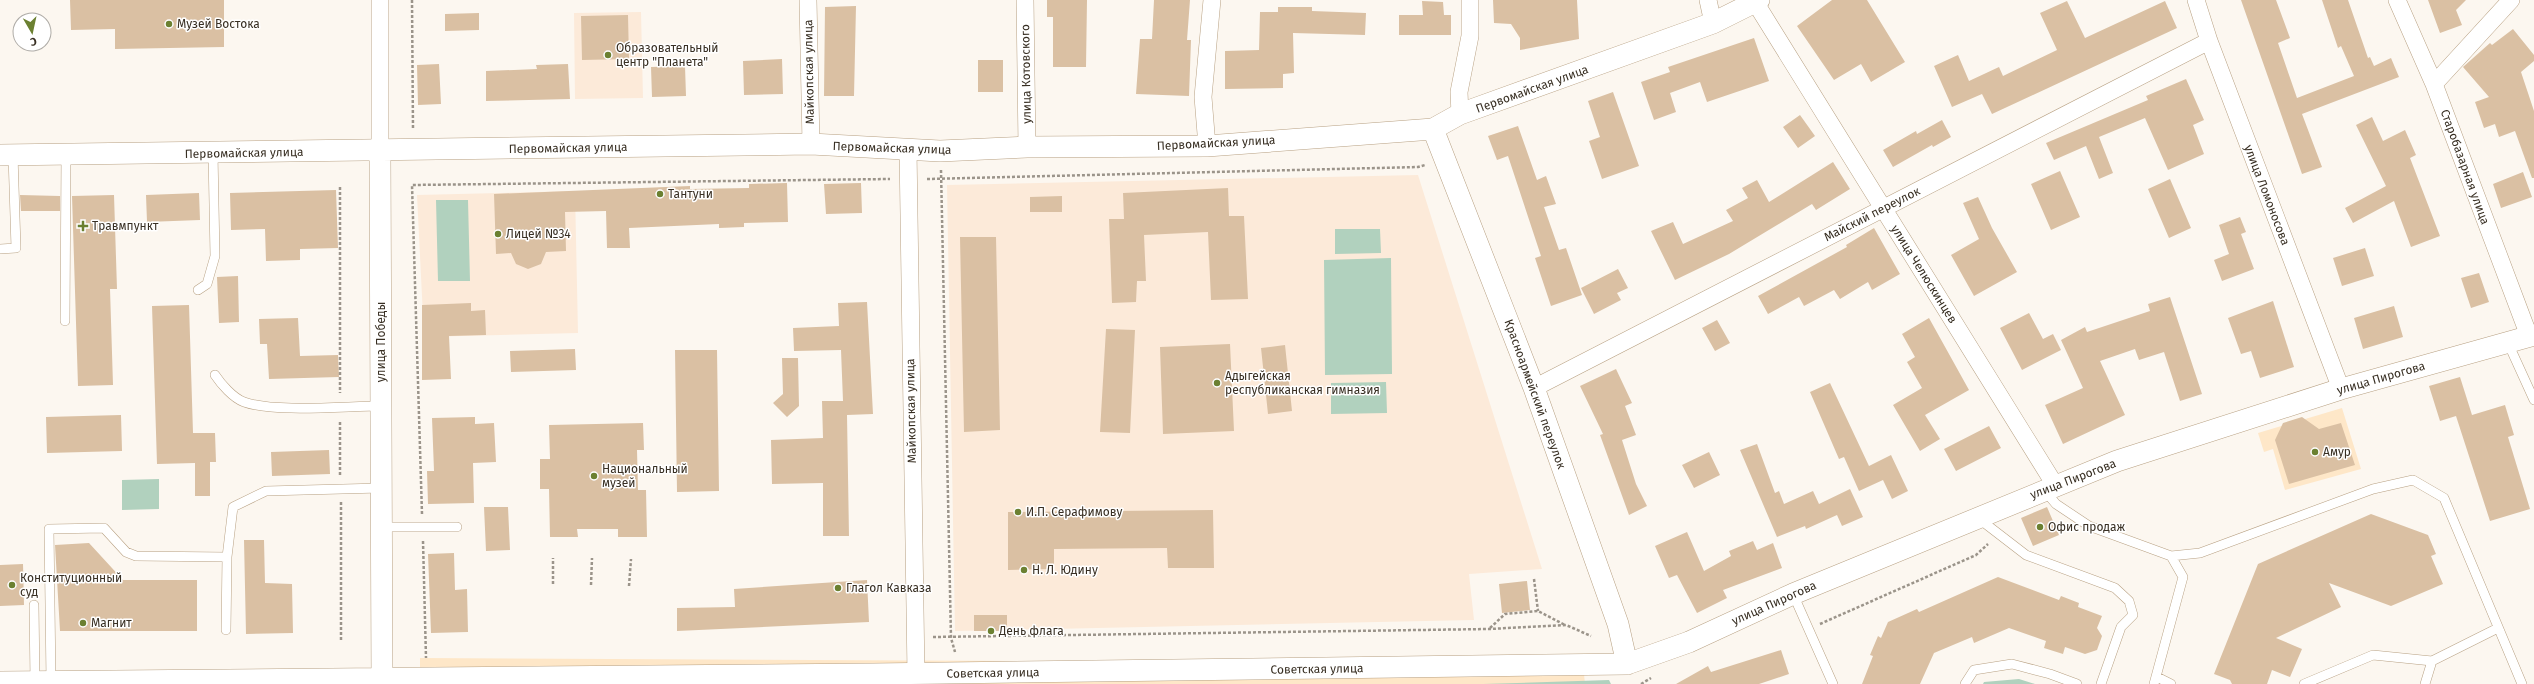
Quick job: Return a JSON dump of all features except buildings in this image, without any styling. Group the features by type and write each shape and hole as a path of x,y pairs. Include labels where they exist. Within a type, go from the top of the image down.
{"street":[{"name":"улица Победы","path":"380,0 382,682"},
{"name":"Майкопская улица","path":"808,0 811,144"},
{"name":"улица Котовского","path":"1025,0 1027,147"},
{"path":"1206,146 1203,97 1212,0"},
{"path":"1460,114 1459,92 1470,36 1470,0"},
{"path":"1708,0 1713,23"},
{"name":"улица Ломоносова","path":"2196,0 2210,41 2341,389"},
{"name":"Старобазарная улица","path":"2397,0 2434,84 2531,336"},
{"path":"2434,84 2511,0"},
{"name":"Первомайская улица","path":"7,155 811,144 940,151 1027,147 1206,146 1432,129 1460,114 1713,23 1757,1"},
{"name":"улица Челюскинцев","path":"1757,1 1884,208 2050,487"},
{"name":"Майский переулок","path":"1534,388 2210,41"},
{"name":"Красноармейский переулок","path":"1432,129 1534,388 1618,624 1626,664"},
{"name":"Майкопская улица","path":"908,149 916,679"},
{"name":"улица Пирогова","path":"1626,664 1689,642 1793,594 2050,487 2118,461 2341,389 2531,336"},
{"name":"Советская улица","path":"3,683 43,681 382,682 916,679 1626,664"}],"lane":[{"path":"198,290 207,284 215,256 212,153"},
{"path":"65,321 66,154"},
{"path":"0,249 16,248 7,155"},
{"path":"2508,343 2534,400"},
{"path":"215,375 221,384 243,402 276,406 381,406"},
{"path":"2050,487 2056,504 2089,526 2171,556 2200,553 2373,489 2413,480 2444,498 2522,684"},
{"path":"226,630 227,557 233,507 266,491 381,488"},
{"path":"1977,517 2026,556 2115,588 2129,601 2133,615 2121,627 2101,684"},
{"path":"382,527 457,526"},
{"path":"43,681 49,529 104,528 126,552 136,556 227,557"},
{"path":"2171,556 2183,577 2155,680 2171,684"},
{"path":"1793,594 1833,684"},
{"path":"34,605 43,681"},
{"path":"2304,684 2373,655 2432,661 2498,628"},
{"path":"2425,684 2432,661"},
{"path":"1965,684 1974,670 2012,664 2050,674 2077,684"}],"path":[{"path":"412,0 412,132"},
{"path":"924,179 1418,167 1433,162"},
{"path":"941,166 951,638 955,655"},
{"path":"426,642 412,185 890,179"},
{"path":"1804,619 1818,625 1976,555 1999,535"},
{"path":"553,558 553,584"},
{"path":"592,558 592,585"},
{"path":"630,586 631,559"},
{"path":"1534,580 1538,611"},
{"path":"1489,629 1505,614 1538,611 1566,626 1591,636"},
{"path":"932,637 951,638 1489,629 1566,626"}],"shaded area":[{"name":"Образовательный центр \"Планета\"","path":"641,12 643,98 575,99 574,13"},
{"name":"Адыгейская республиканская гимназия","path":"1418,175 1542,569 1469,574 1474,620 955,631 947,185"},
{"name":"Лицей №34","path":"575,191 578,333 424,337 417,195"},
{"name":"Амур","path":"2342,408 2361,469 2285,490 2273,449 2264,452 2258,433"},
{"path":"420,658 1583,664 1585,684 420,684"}],"green space":[{"path":"436,200 468,200 470,281 438,281"},
{"path":"1335,229 1380,229 1381,253 1335,254"},
{"path":"1391,258 1392,374 1325,375 1324,260"},
{"path":"1386,382 1387,413 1331,414 1331,383"},
{"path":"159,479 159,509 122,510 122,480"},
{"path":"2019,679 2035,684 1983,684 1984,682"},
{"path":"1609,680 1611,684 1483,684"}],"place":[{"name":"Музей Востока","path":"169,24"},
{"name":"Образовательный центр \"Планета\"","path":"608,55"},
{"name":"Тантуни","path":"660,194"},
{"name":"Травмпункт","path":"83,226"},
{"name":"Лицей №34","path":"498,234"},
{"name":"Адыгейская республиканская гимназия","path":"1217,383"},
{"name":"Амур","path":"2315,452"},
{"name":"Национальный музей","path":"594,476"},
{"name":"И.П. Серафимову","path":"1018,512"},
{"name":"Офис продаж","path":"2040,527"},
{"name":"Н. Л. Юдину","path":"1024,570"},
{"name":"Конституционный суд","path":"12,585"},
{"name":"Глагол Кавказа","path":"838,588"},
{"name":"Магнит","path":"83,623"},
{"name":"День флага","path":"991,631"}]}
